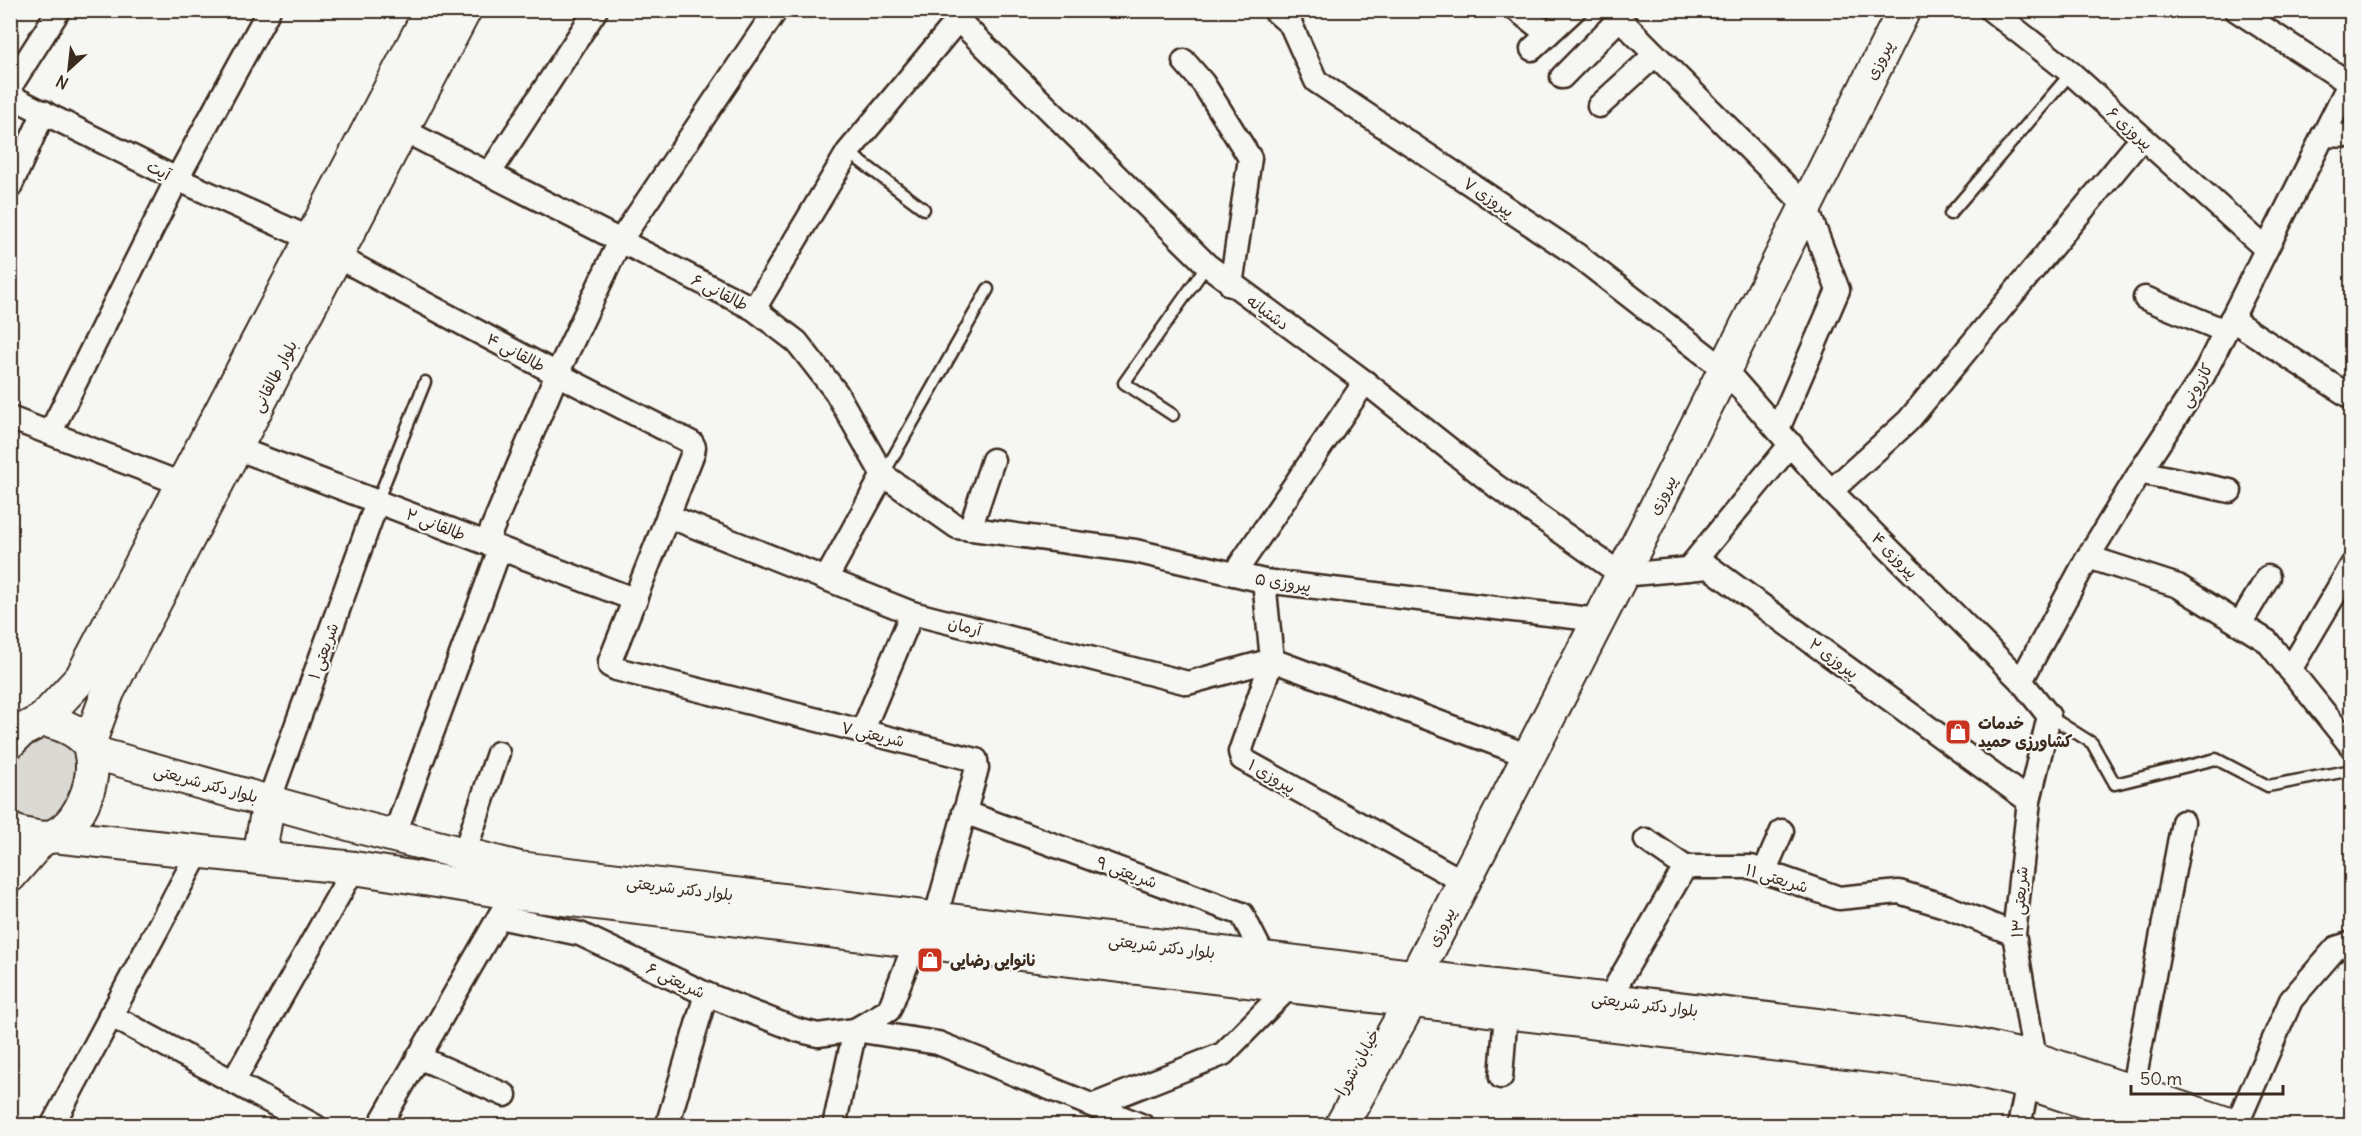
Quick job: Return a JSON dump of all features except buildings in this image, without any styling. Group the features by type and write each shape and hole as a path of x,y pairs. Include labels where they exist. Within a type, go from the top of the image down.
{"street":[{"path":"10,87 59,10"},
{"path":"50,434 177,179 269,10"},
{"name":"بلوار طالقانی","path":"21,732 81,678 431,10"},
{"name":"بلوار طالقانی","path":"47,837 76,814 85,801 93,768 90,748 108,692 465,10"},
{"path":"489,174 596,10"},
{"path":"394,836 493,546 557,374 620,241 776,10"},
{"name":"پیروزی ۷","path":"1274,10 1292,25 1316,81 1577,255 1725,370"},
{"path":"1517,10 1540,42 1574,10"},
{"name":"پیروزی","path":"1406,992 1622,575 1904,10"},
{"name":"پیروزی ۶","path":"1991,10 2071,73 2266,249"},
{"path":"2236,10 2350,80"},
{"path":"1562,77 1615,15 1806,206 1838,290 1784,437 1688,569"},
{"path":"754,309 848,152 952,16"},
{"name":"دشتیانه","path":"952,16 1207,265 1365,382 1496,486 1622,575"},
{"path":"1599,106 1655,55"},
{"path":"1184,61 1203,83 1250,158 1231,285"},
{"name":"کازرونی","path":"2021,681 2088,556 2203,376 2350,80"},
{"name":"آیت","path":"10,96 177,179 311,239"},
{"path":"10,187 44,112"},
{"name":"طالقانی ۶","path":"403,130 754,309 797,342 836,392 883,476 957,527 970,529"},
{"path":"2323,135 2352,136"},
{"path":"1831,491 1908,421 2142,138"},
{"name":"طالقانی ۴","path":"336,256 692,443 694,447 668,516"},
{"path":"2145,298 2228,326 2352,398"},
{"name":"پیروزی ۴","path":"1725,370 1831,491 2021,681 2049,716"},
{"path":"1234,574 1365,382"},
{"path":"10,418 182,484"},
{"name":"طالقانی ۲","path":"236,448 636,600"},
{"path":"970,529 993,460"},
{"path":"2140,472 2230,490"},
{"path":"826,579 883,476"},
{"name":"شریعتی ۱","path":"269,801 377,502"},
{"path":"636,600 668,516"},
{"name":"آرمان","path":"668,516 912,613 1188,683 1272,660"},
{"name":"پیروزی ۵","path":"970,529 1135,551 1264,581 1599,620"},
{"path":"2088,556 2178,586 2267,641 2352,747"},
{"path":"2290,670 2352,565"},
{"name":"پیروزی ۲","path":"1622,575 1709,567 2029,801"},
{"path":"2240,624 2268,577"},
{"name":"پیروزی ۱","path":"1264,581 1272,660 1240,752 1242,759 1464,882"},
{"name":"شریعتی ۷","path":"636,600 610,661 610,666 616,669 862,732 972,757 976,760 977,768 964,812 925,930 889,1010 855,1030"},
{"path":"862,732 912,613"},
{"path":"1272,660 1529,756"},
{"name":"شریعتی ۱۳","path":"2031,1071 2014,934 2029,801 2049,716"},
{"path":"21,732 69,727 90,748"},
{"name":"بلوار دکتر شریعتی","path":"90,748 394,836 519,868 925,930 1186,961 1290,986 1608,1000 1967,1043 2158,1125"},
{"path":"464,854 498,753"},
{"path":"266,858 262,840 269,801"},
{"name":"شریعتی ۹","path":"964,812 1242,914 1265,959"},
{"path":"2132,1092 2183,822"},
{"name":"بلوار دکتر شریعتی","path":"10,829 15,832 47,837 354,868 506,905 587,902 925,930"},
{"path":"1764,872 1782,831"},
{"path":"10,876 47,837"},
{"path":"1608,1000 1685,867 1646,840"},
{"path":"52,1125 199,851"},
{"name":"شریعتی ۱۱","path":"1685,867 1751,867 1839,898 1899,892 1945,906 2014,934"},
{"path":"233,1082 354,868"},
{"path":"580,934 587,902"},
{"path":"384,1124 418,1057 506,905"},
{"name":"شریعتی ۶","path":"506,905 580,934 706,994 797,1030 818,1035 855,1030"},
{"path":"2236,1125 2291,1000 2336,948 2352,943"},
{"name":"بلوار دکتر شریعتی","path":"1186,961 1265,959 1406,992 1506,1012 1963,1067 2031,1071 2132,1092 2236,1125"},
{"path":"1095,1115 1223,1054 1290,986"},
{"name":"خیابان شورا","path":"1323,1125 1406,992"},
{"name":"خیابان شورا","path":"1341,1125 1406,992"},
{"path":"667,1125 706,994"},
{"path":"1501,1077 1506,1012"},
{"path":"110,1015 315,1125"},
{"path":"834,1125 855,1030 938,1043 1095,1115 1143,1125"},
{"path":"418,1057 505,1095"},
{"path":"2019,1125 2031,1071"}],"lane":[{"path":"1950,214 2071,73"},
{"path":"848,152 924,209"},
{"path":"1173,415 1124,383 1207,265"},
{"path":"883,476 988,289"},
{"path":"377,502 425,382"},
{"path":"2049,716 2092,743 2115,784 2216,759 2268,786 2352,770"}],"shaded area":[{"path":"45,736 63,739 73,750 77,764 75,780 60,810 48,819 35,823 21,820 11,810 12,775 14,766 24,750"}],"place":[{"name":"خدمات کشاورزی حمید","path":"1958,732"},
{"name":"نانوایی رضایی","path":"930,960"}]}
